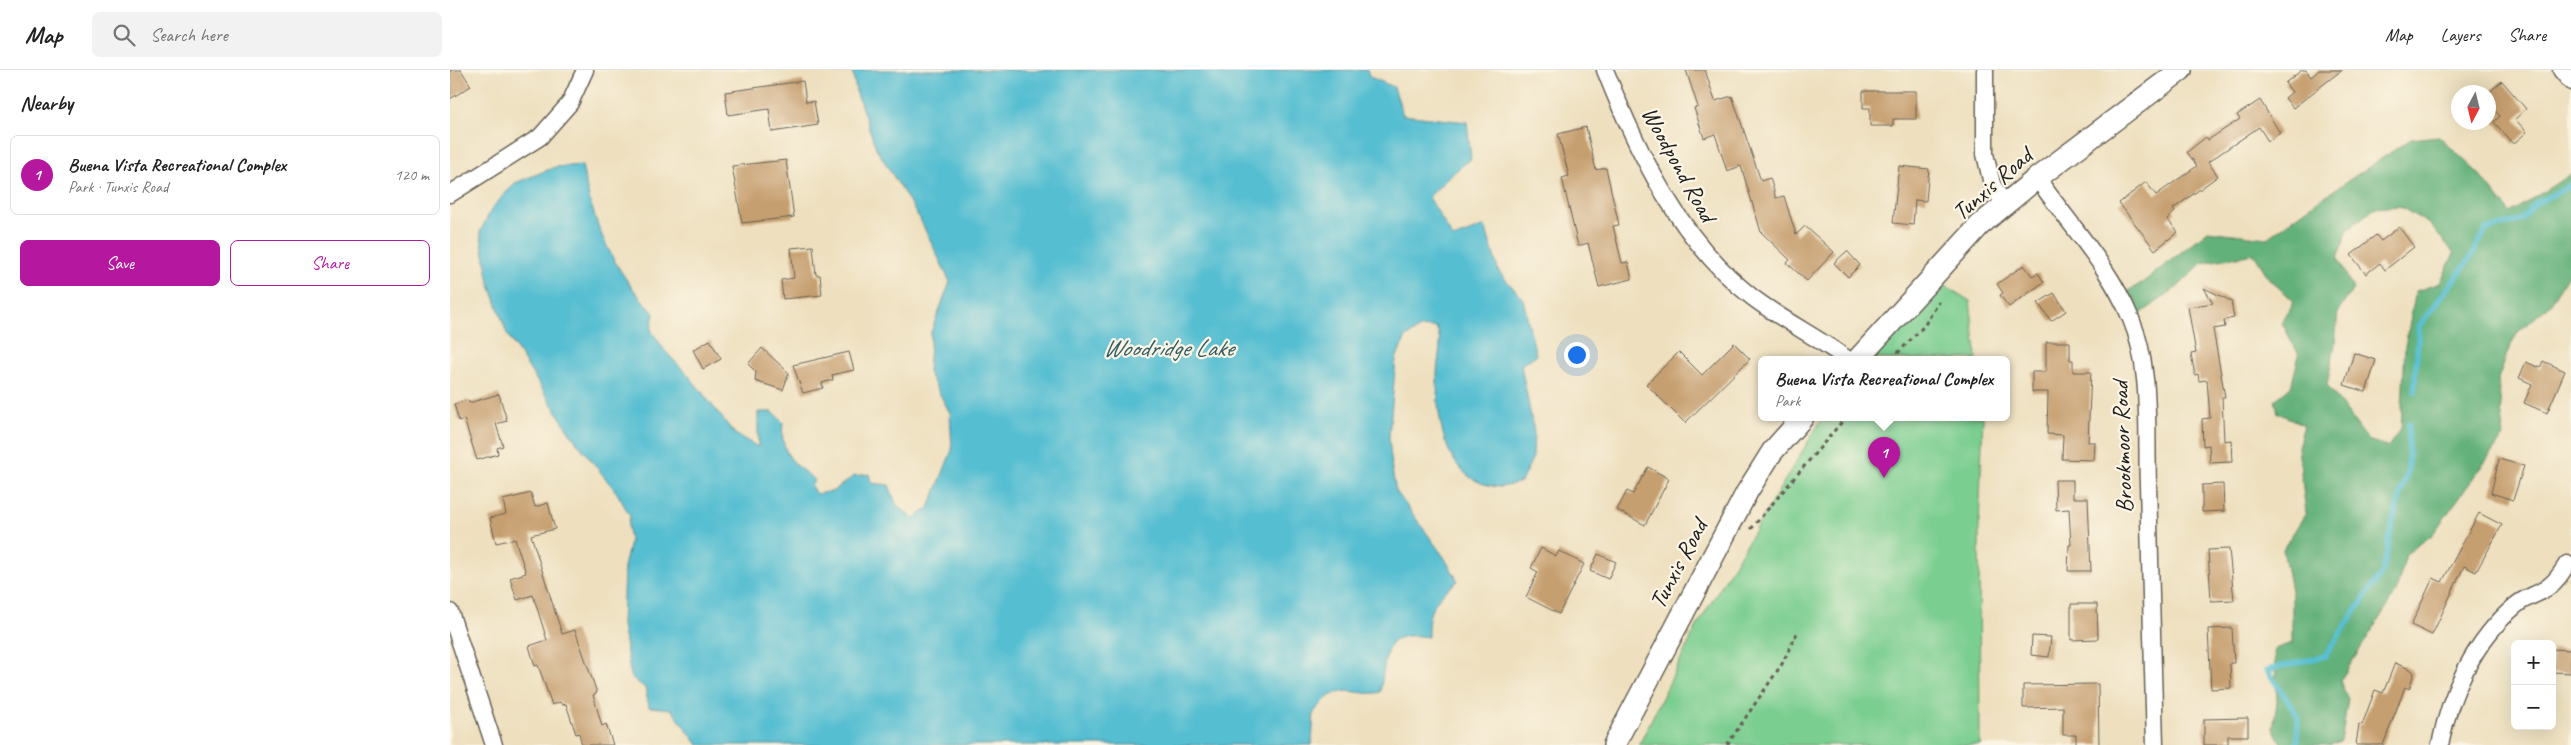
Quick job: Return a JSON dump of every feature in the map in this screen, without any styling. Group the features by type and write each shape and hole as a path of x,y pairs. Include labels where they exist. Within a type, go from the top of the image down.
{"street":[{"path":"450,194 540,137 570,103 585,70"},
{"name":"Woodpond Road","path":"1605,70 1649,165 1671,206 1693,238 1725,275 1753,298 1843,356"},
{"path":"1985,70 1985,154 1992,184 2004,204"},
{"name":"Tunxis Road","path":"1861,356 1955,252 2004,204 2180,70"},
{"path":"2561,70 2571,82"},
{"name":"Brookmoor Road","path":"2038,178 2112,281 2132,320 2141,353 2146,405 2155,745"},
{"name":"Tunxis Road","path":"1614,745 1738,509 1772,452 1799,421"},
{"path":"2440,745 2446,719 2460,680 2482,644 2516,604 2548,588 2570,561"},
{"path":"450,612 494,745"}],"path":[{"path":"1895,356 1924,326 1944,294"},
{"path":"1749,531 1843,421"},
{"path":"1728,745 1782,664 1798,631"}],"green space":[{"path":"2439,136 2481,176 2510,213 2571,174 2571,269 2550,305 2518,332 2508,351 2498,379 2504,436 2432,535 2406,554 2396,592 2340,681 2348,699 2341,741 2329,745 2282,745 2273,728 2277,702 2274,649 2292,643 2292,596 2283,549 2306,513 2298,447 2304,425 2278,413 2275,400 2291,387 2299,355 2282,323 2294,301 2270,280 2254,254 2202,263 2179,286 2132,320 2120,295 2142,283 2208,231 2267,238 2322,198 2411,139","holes":["2399,206 2429,224 2454,253 2440,283 2416,291 2405,346 2401,428 2388,447 2368,440 2327,385 2335,344 2338,312 2353,289 2338,258 2348,229 2375,208"]},
{"path":"1939,282 1970,301 1977,356 1875,356 1923,307"},
{"path":"1821,421 1983,421 1979,527 1980,745 1639,745 1697,626"}],"water":[{"name":"Woodridge Lake","path":"852,70 1367,70 1370,77 1394,87 1403,115 1467,122 1471,159 1448,177 1429,197 1453,238 1485,226 1499,272 1523,299 1536,355 1521,365 1534,432 1533,457 1521,482 1507,486 1499,487 1480,483 1466,474 1455,461 1447,446 1442,429 1437,393 1440,339 1436,327 1420,328 1406,337 1396,359 1389,437 1396,491 1444,557 1458,581 1434,604 1429,618 1428,637 1401,637 1394,641 1389,648 1380,692 1338,692 1327,698 1314,712 1312,745 698,745 671,709 649,707 645,688 631,677 622,625 624,567 630,542 628,526 630,516 617,493 572,436 507,334 489,282 480,232 492,208 515,183 555,167 582,165 592,207 606,245 627,280 654,313 651,330 665,351 689,376 735,434 758,447 758,412 773,412 783,422 785,449 799,468 815,480 811,486 816,494 833,491 854,476 869,474 871,483 889,485 896,504 913,519 929,508 952,450 950,413 928,372 931,332 950,282 920,219 876,148 856,91"}],"building":[{"path":"450,70 461,70 471,86 450,99"},
{"path":"1686,70 1705,70 1715,101 1732,96 1761,181 1770,178 1776,198 1784,196 1796,235 1805,226 1834,252 1807,281 1787,263 1790,260 1761,232 1741,166 1727,171 1715,134 1704,138 1694,108 1698,107"},
{"path":"2302,70 2306,70 2311,77 2319,70 2342,70 2293,108 2285,98 2292,92 2285,83"},
{"path":"803,81 806,102 814,101 818,125 772,132 769,109 728,115 725,92"},
{"path":"2502,81 2526,109 2515,119 2527,132 2513,144 2496,124 2496,120 2500,116 2496,112 2496,86"},
{"path":"1863,91 1916,91 1916,119 1893,119 1893,126 1870,126 1870,108 1863,108"},
{"path":"2260,100 2280,133 2268,141 2259,127 2208,162 2218,176 2173,209 2175,212 2167,219 2178,232 2155,250 2119,203 2146,182 2156,195 2197,166 2187,152 2206,137 2208,140 2240,119 2237,115"},
{"path":"1586,127 1596,170 1606,168 1619,225 1613,226 1622,263 1628,262 1632,279 1599,287 1588,243 1578,246 1562,178 1569,176 1558,134"},
{"path":"786,160 794,217 742,223 732,166"},
{"path":"1899,166 1929,169 1926,201 1915,200 1913,225 1893,223"},
{"path":"2399,227 2414,247 2385,270 2380,263 2366,274 2351,255 2376,235 2381,241"},
{"path":"813,246 816,275 820,275 822,295 783,299 781,280 794,278 791,248"},
{"path":"1847,251 1860,265 1848,277 1834,263"},
{"path":"2024,265 2032,276 2038,273 2044,282 2009,307 2000,295 2003,293 1997,284"},
{"path":"2204,288 2231,301 2234,318 2224,320 2225,327 2213,329 2225,397 2222,397 2224,441 2231,440 2232,462 2210,463 2209,445 2203,446 2202,419 2210,418 2207,380 2199,381 2198,374 2195,375 2191,354 2196,353 2188,307 2213,303"},
{"path":"2054,293 2066,311 2051,321 2038,303"},
{"path":"710,340 721,359 703,369 693,350"},
{"path":"2046,342 2070,342 2070,360 2073,360 2073,372 2091,372 2088,442 2095,442 2094,460 2062,459 2063,435 2047,434 2048,392 2032,392 2032,372 2046,372"},
{"path":"1734,343 1750,359 1685,423 1646,384 1679,352 1702,375"},
{"path":"762,348 789,373 783,390 755,381 756,372 748,364"},
{"path":"849,352 854,370 832,375 833,380 822,383 823,388 803,393 793,365"},
{"path":"2354,353 2376,360 2366,392 2344,385"},
{"path":"2543,361 2565,371 2547,413 2524,403 2532,384 2519,378 2526,362 2540,368"},
{"path":"499,394 507,421 496,424 503,446 497,448 498,454 477,460 464,419 459,421 454,404 468,400 469,403"},
{"path":"2499,459 2524,466 2513,500 2491,493"},
{"path":"1648,467 1669,479 1645,525 1617,510 1627,491 1633,494"},
{"path":"2055,480 2073,480 2073,498 2088,498 2091,571 2068,571 2069,545 2071,545 2069,509 2056,510"},
{"path":"2223,484 2224,511 2202,512 2202,485"},
{"path":"531,493 535,507 548,503 555,529 531,535 562,634 575,630 597,693 593,695 602,726 606,724 613,745 582,745 579,733 576,734 566,704 562,705 560,702 552,705 538,665 535,666 529,646 547,640 533,595 517,600 510,578 526,573 515,539 496,543 490,518 506,514 503,500"},
{"path":"2479,513 2502,525 2476,572 2464,566 2432,635 2411,625 2433,578 2442,582"},
{"path":"1541,548 1556,556 1559,551 1584,564 1559,614 1526,597 1538,572 1531,568"},
{"path":"2229,549 2234,600 2211,601 2208,550"},
{"path":"1598,554 1616,562 1608,579 1590,571"},
{"path":"2071,604 2097,604 2098,639 2071,640"},
{"path":"2232,628 2234,663 2230,663 2231,688 2211,689 2208,629"},
{"path":"2032,636 2051,637 2049,657 2031,655"},
{"path":"2556,649 2571,650 2571,673 2556,672"},
{"path":"2395,663 2410,669 2414,673 2409,689 2405,687 2383,745 2356,745 2359,724 2362,725 2375,690 2383,693"},
{"path":"2098,684 2099,745 2076,745 2076,735 2063,735 2063,707 2023,708 2023,685"},
{"path":"2248,718 2248,736 2228,736 2228,745 2204,745 2204,719"}],"waterway":[{"path":"2414,392 2419,326 2469,260 2486,230 2521,220 2535,204 2571,185"},
{"path":"2297,745 2298,716 2267,670 2325,656 2383,571 2393,521 2408,469 2409,424"}],"place":[{"name":"Buena Vista Recreational Complex","path":"1884,478"}]}
